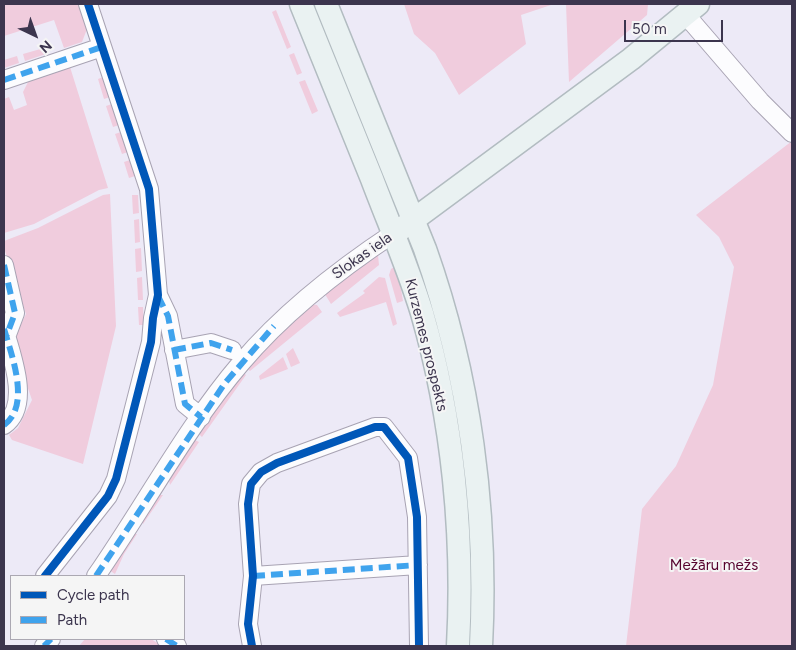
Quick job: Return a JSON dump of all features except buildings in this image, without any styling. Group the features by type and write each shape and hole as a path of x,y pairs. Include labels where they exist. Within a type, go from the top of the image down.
{"main road":[{"name":"Kurzemes prospekts","path":"301,4 394,233 422,315 448,435 459,557 458,646"},
{"name":"Kurzemes prospekts","path":"326,4 414,220 435,277 445,313 472,442 482,555 481,646"},
{"name":"Slokas iela","path":"394,233 631,59 692,9"}],"street":[{"path":"46,575 108,496 116,479 151,342 152,318 158,296 149,189 88,4"},
{"path":"692,9 760,101 792,133"},
{"path":"4,80 102,47"},
{"name":"Slokas iela","path":"97,575 201,417 240,364 274,326 314,290 394,233"},
{"path":"4,265 15,313 5,333 18,387 19,400 14,414 4,425"},
{"path":"158,296 166,310 185,404 201,417"},
{"path":"174,350 210,343 232,350"},
{"path":"252,646 248,624 252,576 248,504 249,491 255,478 261,472 277,463 375,427 384,427 408,458 417,517 419,646"},
{"path":"252,576 418,565"}],"green space":[{"path":"4,4 78,4 87,29 82,42 64,48 54,20 4,36"},
{"path":"404,4 554,4 521,15 526,44 459,95 435,53 414,34"},
{"path":"566,4 648,4 647,15 569,82"},
{"path":"276,10 291,47 287,49 272,12"},
{"path":"44,48 46,54 25,61 23,54"},
{"path":"294,53 302,73 297,75 289,55"},
{"path":"17,56 19,63 4,68 4,60"},
{"path":"70,67 108,188 99,190 34,224 4,233 4,99 9,97 14,110 27,105 23,92 28,82"},
{"path":"103,77 110,97 104,99 98,79"},
{"path":"305,80 318,111 312,114 299,82"},
{"path":"112,104 119,125 113,127 106,106"},
{"path":"121,132 128,152 122,154 115,134"},
{"name":"Mežāru mežs","path":"792,141 792,646 626,646 642,509 676,466 713,385 734,267 719,237 696,215"},
{"path":"130,160 135,176 129,178 124,162"},
{"path":"110,194 116,326 83,464 12,440 9,435 18,428 32,400 12,342 26,314 4,248 4,241 38,228 103,195"},
{"path":"132,195 138,195 139,213 133,214"},
{"path":"139,219 140,242 135,243 134,220"},
{"path":"141,248 142,271 136,272 135,249"},
{"path":"375,253 378,255 379,265 331,304 323,291"},
{"path":"397,265 403,301 397,303 389,275 391,269"},
{"path":"142,277 143,300 138,300 137,278"},
{"path":"379,277 385,278 397,324 393,326 386,302 340,317 337,313 365,293 363,291"},
{"path":"311,304 317,305 322,312 250,371 246,368 274,337"},
{"path":"138,307 143,307 144,325 139,325"},
{"path":"293,348 300,363 291,367 286,354"},
{"path":"283,357 288,369 260,380 259,376"},
{"path":"243,372 246,375 202,437 199,434"},
{"path":"195,440 199,442 170,485 169,480"},
{"path":"159,495 163,495 143,524 142,521"},
{"path":"134,534 137,534 124,554 115,574 109,570"},
{"path":"84,640 153,640 162,646 79,646"}],"marked path":[{"path":"4,80 102,47"},
{"path":"4,265 15,313 6,337"},
{"path":"158,296 168,316 185,404 201,417"},
{"path":"97,575 225,383 274,326"},
{"path":"4,329 15,366 18,393 17,406 12,417 4,425"},
{"path":"174,350 211,343 232,350"},
{"path":"253,576 418,565"},
{"path":"44,646 50,640"},
{"path":"168,640 177,646"}],"cycle path":[{"path":"46,575 108,496 116,479 151,342 153,318 158,295 149,189 88,4"},
{"path":"252,646 248,624 253,576 248,504 251,484 261,472 277,463 375,427 384,427 408,458 417,517 419,646"}]}
